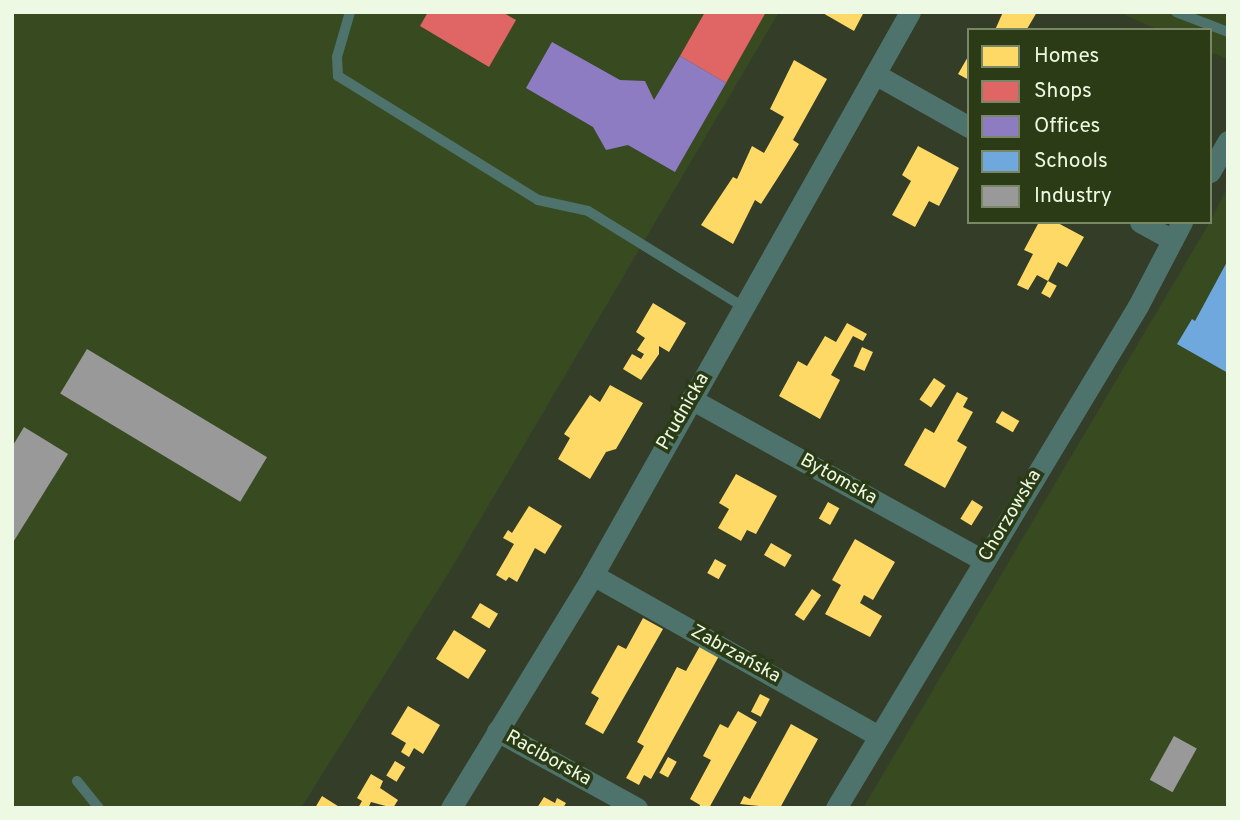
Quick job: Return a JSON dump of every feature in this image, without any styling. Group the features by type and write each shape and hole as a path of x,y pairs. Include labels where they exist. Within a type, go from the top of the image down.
{"street":[{"name":"Prudnicka","path":"451,808 593,575 910,12"},
{"path":"875,74 967,126"},
{"path":"1212,169 1228,141"},
{"path":"1148,224 1177,231"},
{"name":"Chorzowska","path":"836,808 1177,231"},
{"name":"Bytomska","path":"691,399 984,561"},
{"name":"Zabrzańska","path":"593,575 877,736"},
{"name":"Raciborska","path":"497,731 637,808"}],"lane":[{"path":"350,12 337,57 338,76 538,200 588,211 745,308"},
{"path":"1176,12 1228,32"},
{"path":"77,781 99,808"}],"shaded area":[{"path":"12,12 779,12 451,569 301,808 12,808"},
{"path":"1118,12 1228,12 1228,59 1212,53 1212,28 1154,28"},
{"path":"1228,186 1228,808 863,808 1209,224 1212,224 1212,218"}],"building: Homes":[{"path":"821,12 864,12 854,31"},
{"path":"1003,12 1037,12 1028,28 996,28"},
{"path":"967,58 967,79 958,74"},
{"path":"794,60 827,79 793,140 799,144 761,204 755,200 733,244 701,225 733,177 737,179 752,146 764,153 784,117 770,109"},
{"path":"918,146 959,168 939,206 929,201 915,227 892,215 911,181 902,175"},
{"path":"1038,224 1060,224 1084,237 1067,267 1058,262 1048,281 1037,275 1028,290 1017,285 1033,254 1024,250"},
{"path":"1048,281 1057,286 1050,298 1041,293"},
{"path":"653,303 686,323 669,352 659,346 659,354 641,380 623,369 632,354 641,359 644,354 637,350 645,338 636,332"},
{"path":"847,323 867,334 863,341 853,336 831,375 840,380 820,419 779,396 798,361 807,366 825,336 836,342"},
{"path":"862,347 873,352 864,371 853,366"},
{"path":"934,378 946,386 931,407 919,400"},
{"path":"610,385 643,403 616,449 606,452 590,479 558,459 570,438 564,434 590,395 600,402"},
{"path":"957,392 968,398 963,407 973,412 957,441 967,447 945,488 904,465 925,428 934,433"},
{"path":"1002,411 1019,421 1013,432 996,422"},
{"path":"736,474 777,496 756,534 747,530 741,541 718,528 729,509 719,503"},
{"path":"972,500 983,507 971,526 960,519"},
{"path":"828,502 839,508 830,525 819,519"},
{"path":"529,506 562,526 545,554 535,548 517,582 509,577 506,581 496,575 514,544 503,538 508,530 512,533"},
{"path":"855,539 895,562 873,600 864,595 860,603 882,616 870,637 825,614 841,585 832,580"},
{"path":"771,543 792,555 785,567 764,555"},
{"path":"715,559 726,565 719,579 707,573"},
{"path":"812,589 821,595 804,621 795,615"},
{"path":"480,603 498,614 489,628 471,618"},
{"path":"643,618 663,629 603,734 585,724 599,698 591,693 618,645 626,649"},
{"path":"454,630 486,650 468,679 436,659"},
{"path":"700,646 719,656 651,779 644,775 639,785 626,778 644,746 637,742 677,667 686,671"},
{"path":"760,694 770,699 761,717 751,712"},
{"path":"408,706 440,725 423,754 414,748 409,757 401,752 406,743 391,734"},
{"path":"738,711 757,722 709,808 699,808 700,805 690,799 711,760 703,756 720,724 728,728"},
{"path":"791,724 818,739 780,808 740,804 744,796 750,799"},
{"path":"668,757 677,762 668,778 659,773"},
{"path":"395,761 405,767 397,782 386,776"},
{"path":"371,774 383,781 380,788 398,800 393,808 371,802 368,808 358,808 362,801 357,798"},
{"path":"322,796 341,808 315,808"},
{"path":"544,797 555,803 557,798 566,803 563,808 537,808"}],"building: Shops":[{"path":"428,12 502,12 516,20 489,67 420,26"},
{"path":"705,12 766,12 726,83 680,56"}],"building: Offices":[{"path":"552,42 620,80 645,81 654,100 680,56 726,83 675,172 628,145 606,150 593,127 526,88"}],"building: Schools":[{"path":"1228,260 1228,373 1177,344 1192,319 1195,321"}],"building: Industry":[{"path":"87,349 267,457 240,502 60,394"},
{"path":"24,427 68,454 12,544 12,447"},
{"path":"1174,736 1197,749 1172,792 1150,780"}]}
